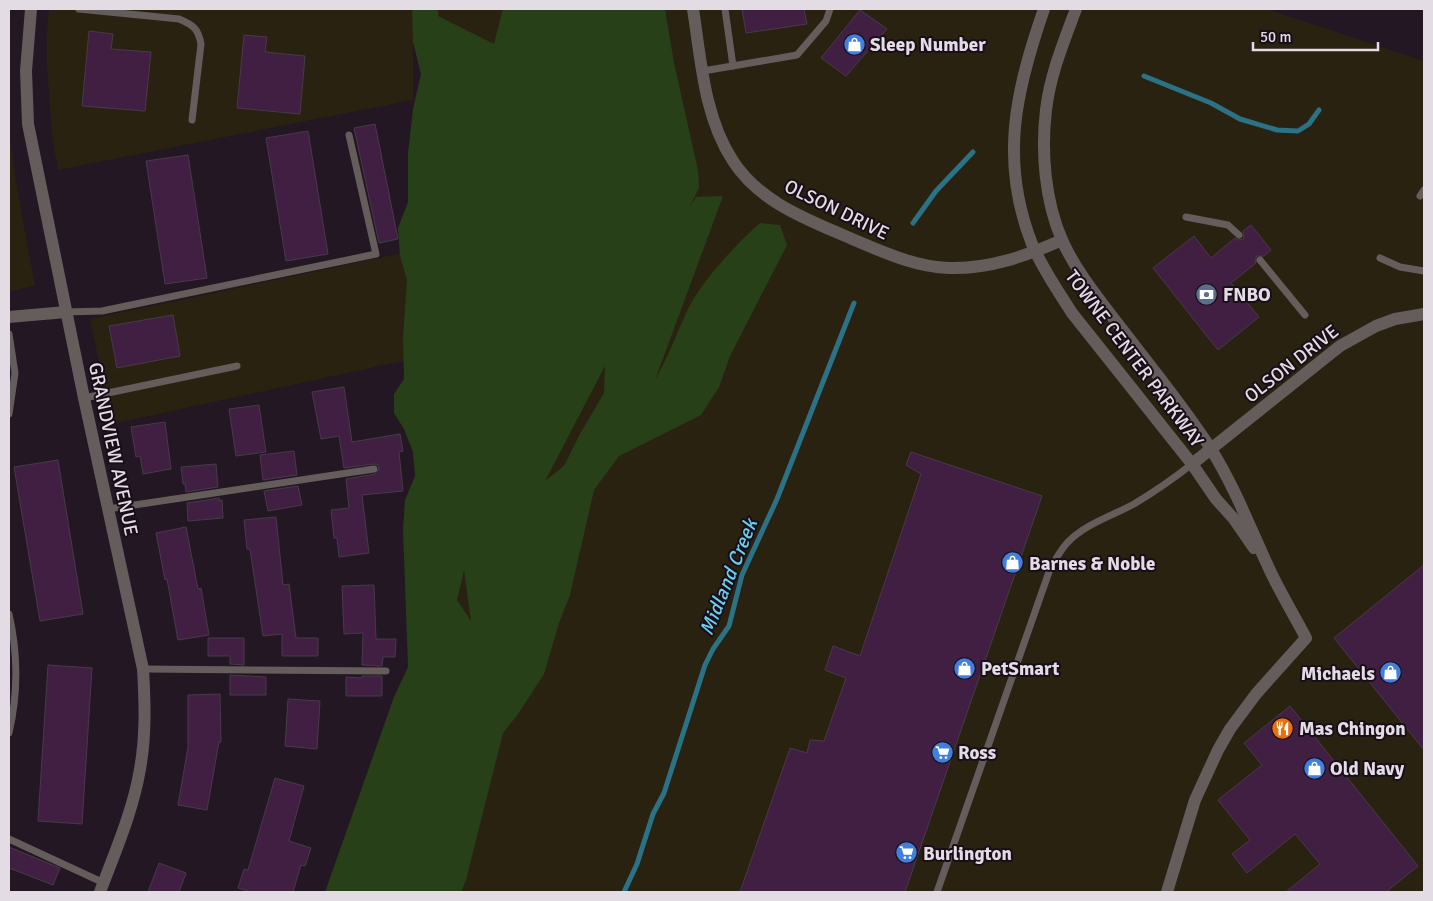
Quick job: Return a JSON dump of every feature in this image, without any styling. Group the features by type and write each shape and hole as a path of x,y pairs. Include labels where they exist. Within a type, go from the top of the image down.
{"street":[{"name":"GRANDVIEW AVENUE","path":"31,9 26,71 28,124 84,398 143,670 146,716 140,769 126,824 102,887"},
{"name":"OLSON DRIVE","path":"693,9 710,111 716,128 733,162 747,179 778,204 805,219 888,254 935,267 965,268 1015,259 1062,240"},
{"name":"TOWNE CENTER PARKWAY","path":"1044,9 1030,50 1020,91 1014,124 1013,147 1019,203 1036,252 1072,313 1192,464 1267,566"},
{"name":"TOWNE CENTER PARKWAY","path":"1076,9 1049,92 1045,127 1047,182 1050,201 1062,240 1088,284 1211,449 1239,502 1267,566 1306,638 1256,694 1218,750 1195,800 1167,892"},
{"path":"9,316 66,312"},
{"name":"OLSON DRIVE","path":"1192,464 1340,346 1376,326 1395,319 1424,314"}],"lane":[{"path":"79,9 179,19 190,24 199,32 201,44 192,120"},
{"path":"725,9 733,66"},
{"path":"703,71 797,55 826,21 830,9"},
{"path":"66,312 102,311 376,254 349,135"},
{"path":"1186,217 1228,225 1239,235"},
{"path":"1380,258 1400,267 1424,270"},
{"path":"1260,260 1305,315"},
{"path":"9,334 15,373 9,414"},
{"path":"84,398 237,366"},
{"path":"937,892 1050,569 1058,555 1068,542 1079,533 1146,497 1171,481 1192,464"},
{"path":"108,509 374,469"},
{"path":"9,614 17,677 9,733"},
{"path":"143,670 386,671"},
{"path":"9,839 102,887"}],"shaded area":[{"path":"49,9 413,9 413,100 58,170 52,136 47,67"},
{"path":"422,9 1267,9 1424,61 1424,892 412,892"},
{"path":"9,129 17,188 35,286 9,291"},
{"path":"412,251 412,359 112,424 90,319"}],"green space":[{"path":"412,9 438,9 438,16 494,44 503,9 665,9 674,63 698,170 699,188 689,208 696,197 723,196 655,380 694,298 720,263 740,242 760,223 780,225 787,245 730,356 719,387 701,415 619,456 594,490 570,595 559,623 544,674 503,733 466,880 461,892 325,892 394,697 408,667 403,529 405,500 415,476 413,452 404,429 394,413 394,394 404,379 403,338 407,280 400,256 398,228 408,202 408,153 413,109 421,74 413,42","holes":["605,366 604,393 564,466 545,481","464,570 471,621 457,600"]}],"building":[{"path":"742,9 804,9 807,24 746,33"},
{"name":"Sleep Number","path":"860,10 887,29 846,76 821,58"},
{"path":"89,31 113,34 111,49 151,52 145,111 82,106"},
{"path":"244,35 267,37 265,52 305,56 300,114 237,108"},
{"path":"375,124 398,239 379,243 354,128"},
{"path":"308,131 328,254 286,261 266,138"},
{"path":"188,155 207,278 165,284 146,161"},
{"name":"FNBO","path":"1251,225 1271,250 1264,256 1257,256 1255,259 1256,263 1231,283 1259,317 1218,350 1153,268 1194,236 1211,258 1235,238 1238,240 1243,239 1243,231"},
{"path":"173,315 180,356 117,368 109,326"},
{"path":"344,387 352,442 400,434 403,451 399,452 403,491 362,495 369,553 339,557 337,538 334,538 331,510 349,508 346,479 375,474 379,469 378,465 374,464 344,468 339,436 321,439 312,392"},
{"path":"259,405 266,452 236,456 229,409"},
{"path":"165,422 171,469 143,474 140,456 136,457 131,427"},
{"path":"294,451 297,475 263,480 260,455"},
{"path":"911,452 1042,496 905,892 740,892 790,748 807,753 810,740 824,741 846,678 825,670 833,646 860,656 921,474 906,465"},
{"path":"58,460 83,614 40,621 14,467"},
{"path":"216,464 218,487 186,492 181,467"},
{"path":"298,486 302,505 268,511 264,491"},
{"path":"219,498 219,501 222,500 223,518 188,521 187,503"},
{"path":"276,517 283,585 289,584 296,638 318,638 318,656 282,656 282,634 263,636 250,549 247,549 244,520"},
{"path":"186,527 198,589 201,588 209,635 178,640 167,579 165,580 156,533"},
{"path":"1424,565 1424,750 1334,638"},
{"path":"374,585 376,639 396,639 395,657 383,657 382,666 362,665 363,633 344,634 342,586"},
{"path":"208,638 244,638 244,665 230,664 230,656 208,656"},
{"path":"48,665 92,668 82,824 38,821"},
{"path":"230,675 266,677 266,695 230,695"},
{"path":"362,676 382,676 382,696 346,696 346,677 362,678"},
{"path":"220,694 221,742 219,742 207,810 178,805 188,747 188,695"},
{"path":"288,699 320,701 317,749 285,746"},
{"path":"1290,706 1418,866 1386,892 1286,892 1320,864 1295,834 1247,873 1232,854 1250,840 1218,800 1262,765 1244,743"},
{"path":"275,778 304,786 289,841 311,848 305,866 301,865 293,892 251,892 238,888 244,869 248,870"},
{"path":"9,847 60,868 53,885 9,868"},
{"path":"159,863 186,873 179,892 148,892"}],"waterway":[{"name":"Midland Creek","path":"1144,76 1211,103 1240,119 1277,130 1298,131 1309,124 1319,110"},
{"name":"Midland Creek","path":"913,223 936,191 973,152"},
{"name":"Midland Creek","path":"624,892 637,864 653,814 664,793 705,665 713,649 729,626 742,575 777,499 854,303"}],"place":[{"name":"Sleep Number","path":"854,44"},
{"name":"FNBO","path":"1207,294"},
{"name":"Barnes & Noble","path":"1013,563"},
{"name":"PetSmart","path":"965,668"},
{"name":"Michaels","path":"1391,673"},
{"name":"Mas Chingon","path":"1283,728"},
{"name":"Ross","path":"942,752"},
{"name":"Old Navy","path":"1314,768"},
{"name":"Burlington","path":"907,853"}]}
